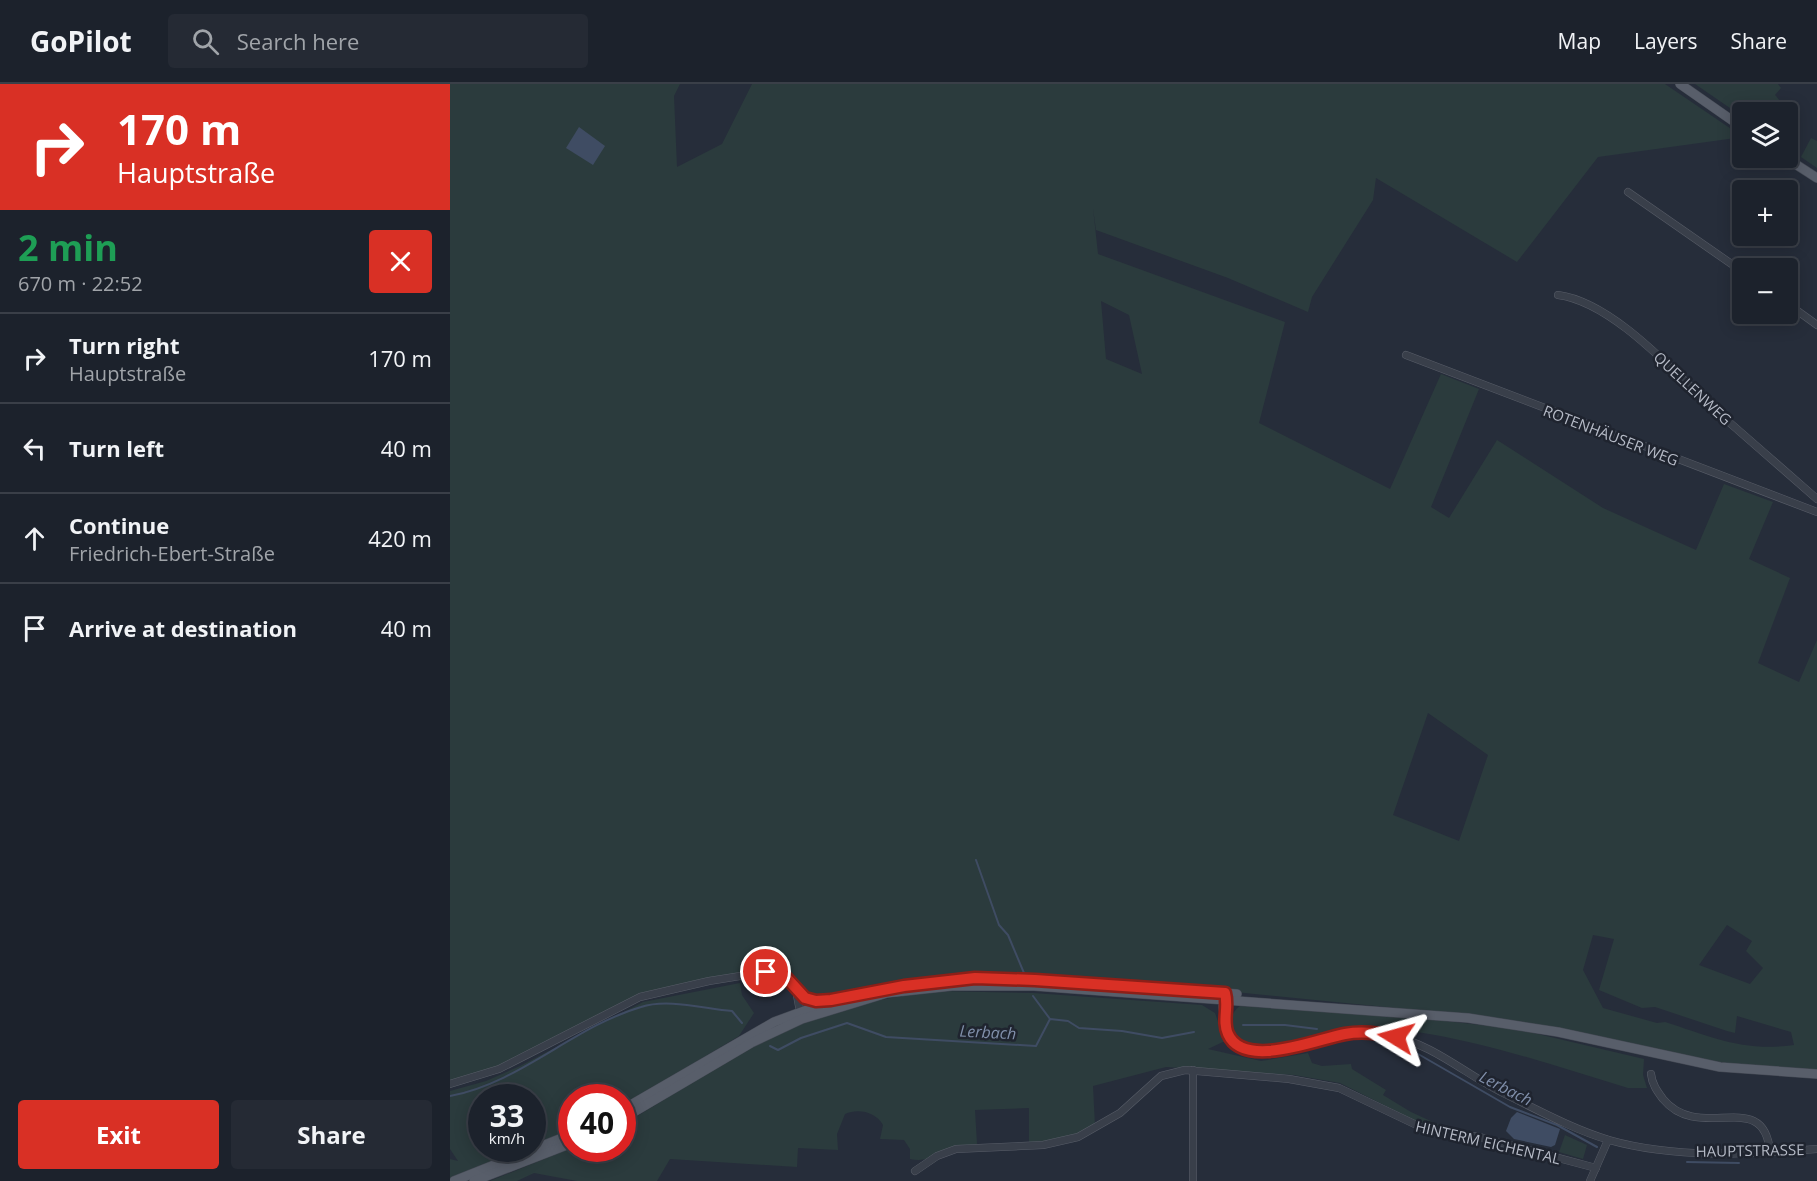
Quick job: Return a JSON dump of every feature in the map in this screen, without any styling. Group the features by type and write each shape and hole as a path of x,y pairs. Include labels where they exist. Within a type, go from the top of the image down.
{"main road":[{"path":"1680,84 1732,120"},
{"path":"1798,166 1817,178"},
{"path":"636,1111 751,1043 831,1000 885,988 975,978 1035,980 1225,998"},
{"path":"636,1102 739,1041 804,1014 887,993 952,986 1034,986 1327,1002 1377,1010 1517,1024 1720,1067 1817,1074"},
{"path":"805,998 831,1000"},
{"path":"454,1181 558,1140"},
{"path":"474,1181 558,1148"}],"street":[{"path":"1628,192 1732,264"},
{"name":"QUELLENWEG","path":"1558,295 1569,296 1606,315 1641,341 1817,500"},
{"path":"1798,312 1817,326"},
{"name":"ROTENHÄUSER WEG","path":"1406,355 1817,512"},
{"path":"450,1084 499,1069 599,1016 649,994 774,972 787,977 805,998 804,1014"},
{"path":"796,990 804,1014"},
{"name":"HAUPTSTRASSE","path":"1225,998 1225,1021 1233,1042 1243,1049 1255,1052 1361,1033 1388,1035 1434,1052 1499,1091 1608,1140 1694,1152 1770,1152 1817,1149"},
{"name":"HINTERM EICHENTAL","path":"915,1171 937,1156 956,1149 1044,1145 1077,1137 1120,1113 1161,1076 1176,1070 1289,1079 1339,1088 1428,1130 1480,1137 1596,1168"},
{"path":"1193,1070 1193,1181"},
{"path":"1651,1074 1659,1093 1680,1114 1709,1119 1749,1118 1757,1121 1764,1129 1770,1152"},
{"path":"1590,1181 1608,1140"}],"shaded area":[{"path":"450,84 680,84 674,96 677,167 722,144 752,84 1665,84 1732,130 1732,139 1598,157 1517,262 1376,178 1373,200 1312,297 1308,312 1228,278 1096,230 1093,208 1098,254 1285,322 1259,423 1390,489 1441,374 1479,389 1431,507 1449,518 1497,440 1603,508 1696,550 1724,484 1773,502 1749,559 1790,578 1758,663 1799,682 1817,640 1817,1071 1739,1066 1496,1018 1205,989 944,978 876,984 820,998 808,994 791,975 766,968 640,994 498,1066 450,1081","holes":["1101,301 1129,315 1142,374 1106,359","1428,713 1488,755 1459,841 1393,815","1727,925 1752,941 1746,951 1763,968 1750,984 1699,965","1593,935 1614,939 1599,990 1642,1008 1655,1007 1735,1033 1737,1016 1791,1032 1794,1045 1776,1047 1743,1045 1665,1022 1657,1023 1603,1008 1583,970"]},
{"path":"1695,84 1778,84 1781,88 1775,95 1780,102 1732,102 1732,109"},
{"path":"1811,138 1817,141 1817,168 1801,157"},
{"path":"740,983 742,995 754,1013 739,1036 636,1098 636,1084 558,1084 558,1136 546,1141 546,1084 475,1084 520,1066 643,1002"},
{"path":"937,991 1033,993 1202,1005 1215,1013 1225,1041 1208,1049 1261,1061 1308,1053 1312,1063 1322,1066 1351,1064 1352,1069 1386,1090 1383,1095 1411,1112 1448,1129 1418,1122 1340,1083 1294,1075 1166,1067 1093,1086 1095,1126 1055,1140 1029,1142 1029,1108 975,1110 977,1144 927,1159 910,1159 910,1149 904,1140 880,1139 883,1125 880,1121 866,1112 855,1111 845,1114 837,1134 838,1150 798,1148 797,1167 670,1159 657,1181 577,1181 534,1173 517,1181 490,1181 537,1162 546,1162 546,1158 558,1153 558,1162 636,1162 636,1117 736,1055 775,1035 819,1017 889,998"},
{"path":"1240,1006 1418,1018 1517,1029 1644,1059 1643,1075 1647,1088 1628,1088 1497,1049 1390,1028 1363,1027 1286,1044 1257,1047 1247,1045 1233,1033 1232,1015"},
{"path":"468,1086 468,1162 492,1162 450,1179 450,1159 458,1161 450,1149 450,1091"},
{"path":"1565,1135 1587,1145 1583,1159 1559,1152"}],"water":[{"path":"579,127 605,146 593,165 566,148"},
{"path":"1517,1112 1560,1129 1555,1145 1551,1147 1514,1139 1506,1131 1511,1118"}],"waterway":[{"path":"976,860 999,925 1008,935 1024,973"},
{"path":"1033,996 1050,1019"},
{"name":"Lerbach","path":"450,1096 500,1079 592,1028 641,1007 675,1004 732,1011 742,1023"},
{"name":"Lerbach","path":"770,1046 778,1050 801,1038 847,1023 886,1037 1036,1046 1050,1019 1068,1021 1079,1028 1122,1031 1162,1038 1194,1032"},
{"name":"Lerbach","path":"1243,1025 1285,1025 1317,1029"},
{"name":"Lerbach","path":"1406,1047 1510,1107 1557,1125 1597,1147"},
{"name":"Lerbach","path":"1687,1162 1739,1163"}],"route":[{"path":"766,972 783,974 791,980 796,990 805,998 816,1001 885,988 975,978 1225,993 1227,1000 1225,1021 1228,1033 1239,1047 1255,1052 1277,1050 1353,1033 1367,1032 1396,1037"}]}
